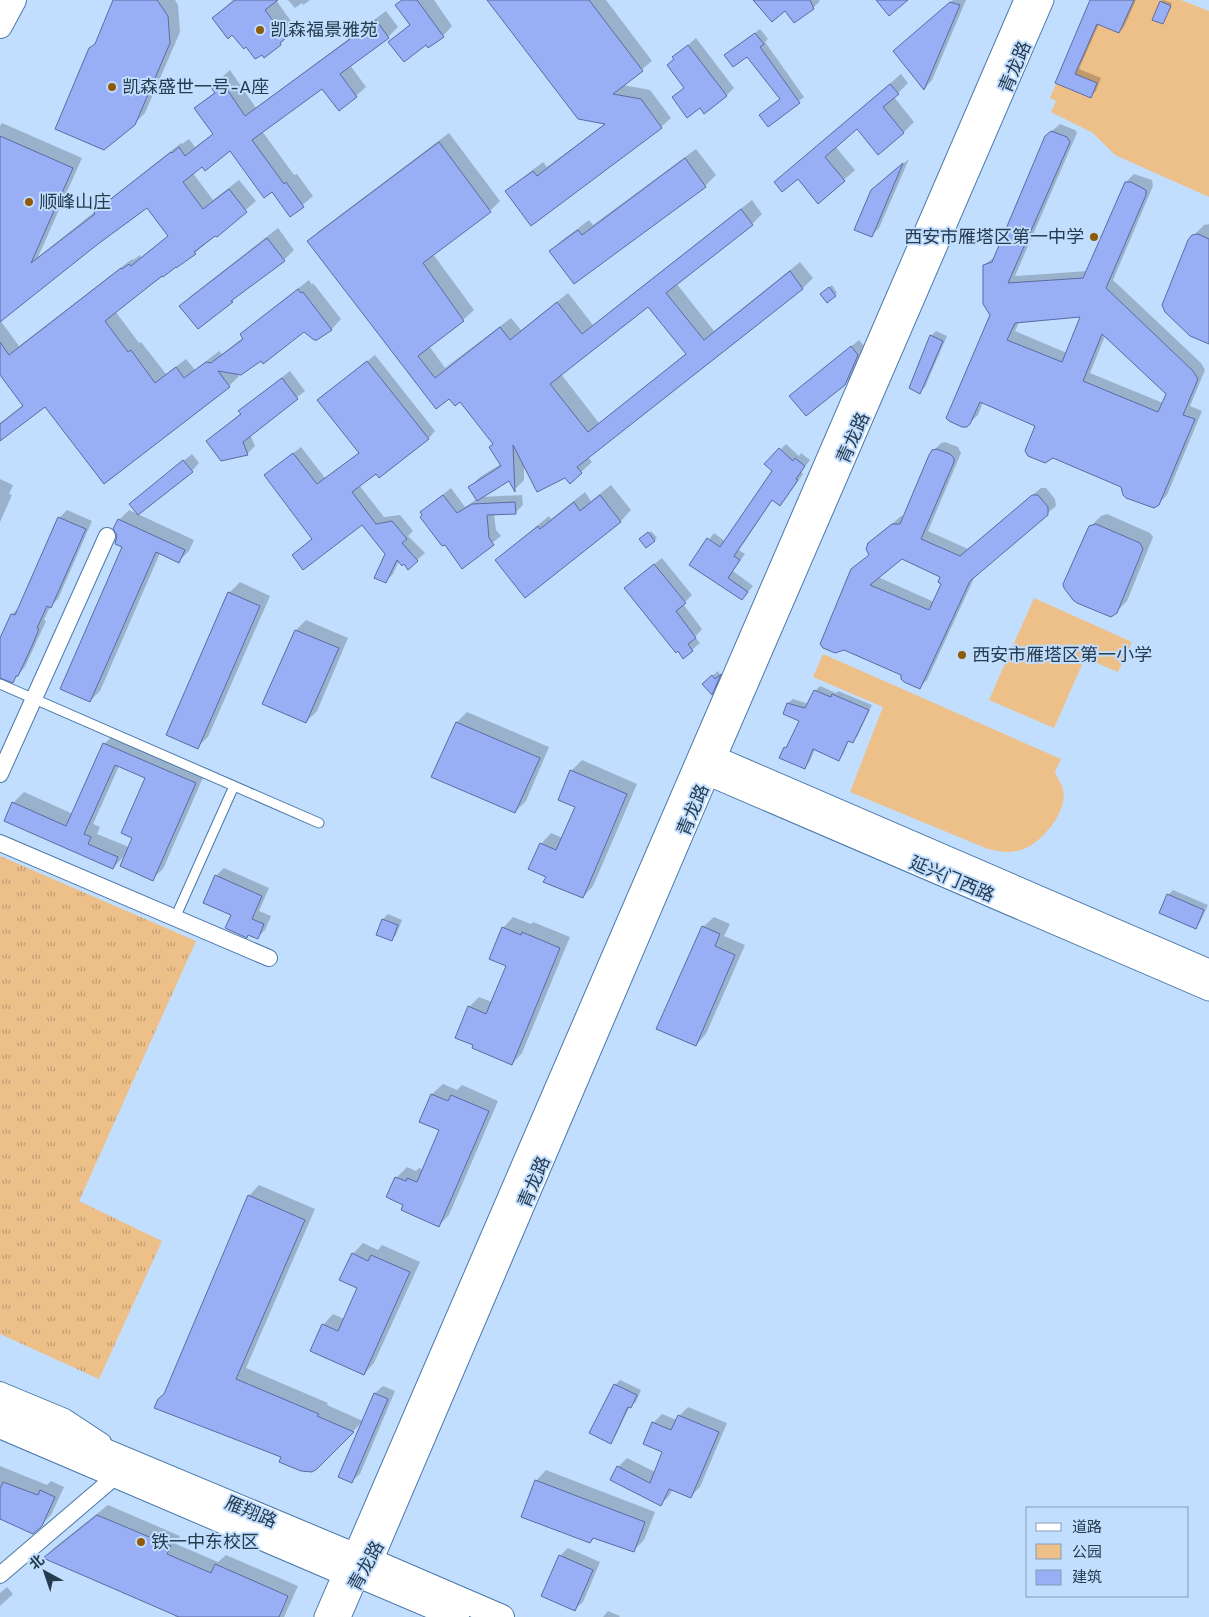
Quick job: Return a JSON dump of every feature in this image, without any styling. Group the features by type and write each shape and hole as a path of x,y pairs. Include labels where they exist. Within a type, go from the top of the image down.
{"main road":[{"name":"雁翔路","path":"0,1407 122,1467 357,1566 502,1617"},
{"name":"雁翔路","path":"0,1426 122,1467"},
{"name":"雁翔路","path":"357,1566 457,1617"}],"street":[{"name":"青龙路","path":"705,763 1025,0"},
{"name":"青龙路","path":"340,1617 357,1566 705,763 1043,0"},
{"path":"0,774 107,536"},
{"name":"延兴门西路","path":"705,763 1209,970"},
{"name":"延兴门西路","path":"705,763 1209,990"},
{"path":"0,843 269,958"},
{"path":"0,1390 65,1417 122,1467 0,1575"},
{"name":"青龙路","path":"325,1617 357,1566"}],"lane":[{"path":"0,684 319,823"},
{"path":"175,918 234,786"}],"green space":[{"path":"1092,0 1181,0 1209,11 1209,197 1115,155 1093,133 1051,112 1056,101 1050,98"},
{"path":"1034,598 1132,642 1118,672 1085,658 1054,728 989,700"},
{"path":"823,654 1061,759 1055,772 1064,798 1053,824 1040,838 1026,848 1012,852 998,851 988,849 850,792 883,707 813,677"},
{"path":"0,856 196,941 79,1201 162,1241 99,1379 0,1334"}],"building":[{"name":"凯森盛世一号-A座","path":"113,0 157,0 168,16 170,43 135,125 104,150 55,129 89,48 95,44"},
{"name":"凯森福景雅苑","path":"235,0 278,0 265,10 286,38 280,43 281,45 264,58 262,55 255,59 246,47 244,49 232,35 228,39 212,18"},
{"path":"402,0 417,0 444,37 428,48 426,45 404,62 388,42 410,25 395,5"},
{"path":"487,0 589,0 643,71 613,94 641,99 662,128 531,226 505,191 533,171 537,176 605,124 578,119"},
{"path":"753,0 810,0 814,9 794,23 785,11 772,22"},
{"path":"876,0 908,0 889,16"},
{"path":"1090,0 1134,0 1119,33 1097,24 1075,74 1097,83 1091,98 1055,83"},
{"path":"1160,1 1171,6 1163,24 1152,20"},
{"path":"950,2 960,5 924,90 893,51"},
{"path":"376,20 389,38 340,74 357,97 339,111 322,89 252,140 284,184 286,182 304,207 290,217 272,192 264,198 230,151 205,171 202,167 183,182 203,209 229,189 247,212 217,237 215,236 194,252 196,254 162,276 105,321 128,352 131,350 155,383 176,367 184,378 206,362 211,363 243,339 240,334 298,289 301,293 303,292 332,330 317,340 314,340 304,332 263,364 261,361 241,375 218,371 230,387 104,484 45,407 0,441 0,424 23,406 0,375 0,342 9,355 121,268 129,264 131,266 168,236 147,208 98,244 0,322 0,136 73,168 31,263 171,152 179,147 185,156 213,134 194,108 215,93 210,86 220,79 245,116"},
{"path":"755,33 764,44 760,47 800,103 768,127 759,115 780,99 747,57 733,67 724,55"},
{"path":"688,45 727,96 704,114 700,108 687,118 672,97 684,88 667,65 674,59 672,57"},
{"path":"890,84 899,94 883,107 904,133 878,155 857,129 825,157 845,181 818,204 798,179 782,192 774,182"},
{"path":"1051,131 1067,137 1070,142 1008,283 1083,278 1125,182 1131,182 1146,190 1146,195 1106,288 1193,371 1198,379 1183,415 1195,419 1159,505 1154,508 1126,498 1121,487 1053,458 1045,463 1028,456 1025,451 1035,426 980,402 967,427 962,427 946,418 990,315 983,304 983,265 992,262 1045,136","holes":["1080,317 1062,362 1007,340 1015,323","1102,334 1166,394 1158,412 1083,381"]},
{"path":"439,142 491,212 423,263 464,321 418,356 435,378 500,327 510,340 557,302 582,334 741,209 753,225 666,293 704,340 790,271 803,289 577,467 582,473 570,484 565,478 537,492 513,445 515,492 509,481 477,501 468,487 501,466 489,447 493,444 460,402 455,406 449,399 436,409 307,241","holes":["648,307 686,354 588,432 550,384"]},
{"path":"685,158 706,187 574,284 549,251 578,230 582,235"},
{"path":"903,163 872,237 854,230 871,190"},
{"path":"1198,234 1209,239 1209,344 1190,336 1165,312 1162,305 1188,240 1192,235"},
{"path":"267,238 285,261 231,301 233,302 198,329 179,306"},
{"path":"829,287 836,296 827,303 820,294"},
{"path":"930,335 943,341 920,394 909,388"},
{"path":"851,346 858,355 845,385 806,416 789,396"},
{"path":"367,361 429,439 379,478 376,474 352,492 376,524 392,521 407,539 402,543 418,561 408,570 404,564 402,566 397,560 386,583 374,578 385,554 362,525 303,570 292,555 312,539 264,475 293,453 317,484 359,453 317,400"},
{"path":"282,378 298,399 243,442 248,455 221,461 206,441 241,414 238,411"},
{"path":"779,448 793,461 795,458 805,466 780,506 772,500 734,556 740,560 728,578 748,592 742,600 689,565 707,538 720,547 772,471 764,464"},
{"path":"937,449 950,454 954,458 954,462 921,539 960,556 1032,495 1038,495 1048,507 1048,515 970,581 920,689 904,682 901,679 901,675 844,650 835,653 823,648 820,644 851,569 869,555 866,549 868,543 892,524 900,524 932,450","holes":["902,559 940,577 938,582 941,584 929,610 870,585"]},
{"path":"183,460 193,472 138,515 129,504"},
{"path":"443,495 457,513 472,504 515,502 516,514 487,515 489,538 494,545 462,569 445,545 442,546 420,517 422,515 420,512"},
{"path":"600,495 621,522 525,598 495,560 538,526 540,529 574,502 580,511"},
{"path":"58,517 86,529 51,608 47,606 37,628 39,629 32,646 13,683 0,678 0,638 11,614 15,615"},
{"path":"118,519 185,550 179,563 156,552 90,702 60,689 122,547 115,544 117,535 113,529"},
{"path":"1096,524 1140,543 1143,549 1117,613 1111,617 1077,603 1064,588 1063,584 1089,526"},
{"path":"648,532 655,541 646,548 639,539"},
{"path":"654,564 686,603 676,611 696,638 688,644 693,651 683,659 678,651 676,653 624,588"},
{"path":"228,592 260,606 198,749 166,735"},
{"path":"295,630 339,648 306,723 262,704"},
{"path":"721,674 712,695 702,684 712,675 715,679"},
{"path":"814,690 831,697 832,694 869,710 853,743 848,741 839,761 813,749 805,769 779,758 799,721 783,714 787,703 805,708"},
{"path":"456,722 540,758 515,813 431,777"},
{"path":"103,743 196,783 153,881 120,866 132,838 121,833 145,778 115,765 84,834 91,837 88,844 118,857 113,869 4,821 12,802 66,826"},
{"path":"570,770 627,794 583,898 543,882 546,877 528,869 540,843 556,850 575,807 558,800"},
{"path":"215,875 262,896 252,919 264,924 258,939 248,935 247,938 225,928 231,915 203,903"},
{"path":"1167,894 1204,910 1196,929 1159,913"},
{"path":"382,919 398,925 392,941 376,935"},
{"path":"702,926 720,934 715,946 735,955 696,1046 656,1029"},
{"path":"502,927 521,935 522,932 560,948 512,1065 472,1048 473,1045 455,1038 468,1006 486,1014 506,966 489,959"},
{"path":"431,1094 448,1101 451,1095 489,1111 439,1227 401,1210 403,1205 386,1197 395,1177 406,1181 407,1178 417,1182 439,1130 419,1122"},
{"path":"248,1195 305,1220 236,1379 319,1414 317,1416 354,1432 312,1472 301,1471 279,1462 281,1457 154,1408 158,1399 164,1394"},
{"path":"352,1253 368,1261 371,1255 410,1272 364,1375 310,1351 322,1324 338,1331 357,1288 339,1280"},
{"path":"614,1384 637,1395 631,1408 628,1407 611,1444 589,1433"},
{"path":"374,1393 388,1399 352,1483 338,1477"},
{"path":"678,1415 719,1432 691,1498 669,1489 661,1506 610,1480 617,1466 650,1483 662,1452 643,1444 652,1422 671,1430"},
{"path":"535,1480 645,1522 634,1552 593,1538 590,1543 521,1517"},
{"path":"3,1482 38,1495 40,1490 55,1497 42,1526 33,1534 0,1519 0,1489"},
{"path":"97,1515 171,1546 167,1554 211,1573 215,1564 288,1596 279,1617 179,1617 43,1558"},
{"path":"559,1555 593,1570 575,1611 541,1596"}],"place":[{"name":"凯森福景雅苑","path":"260,30"},
{"name":"凯森盛世一号-A座","path":"112,87"},
{"name":"顺峰山庄","path":"29,202"},
{"name":"西安市雁塔区第一中学","path":"1094,237"},
{"name":"西安市雁塔区第一小学","path":"962,655"},
{"name":"铁一中东校区","path":"141,1542"}]}
